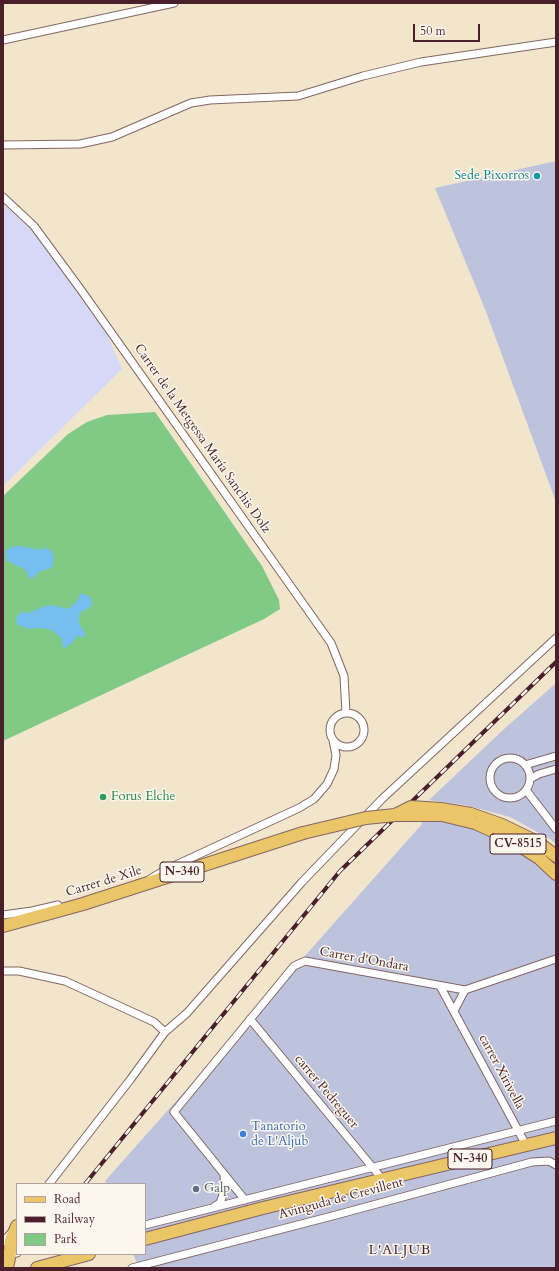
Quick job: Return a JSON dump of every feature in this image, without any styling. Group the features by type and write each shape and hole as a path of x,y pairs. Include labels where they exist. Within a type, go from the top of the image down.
{"main road":[{"name":"Carrer de Xile","path":"3,926 142,886 281,839 366,818 395,815 411,807 441,809 473,818"},
{"name":"N-340","path":"473,818 502,825 537,842 556,856"},
{"name":"CV-8515","path":"473,818 539,858 556,874"},
{"name":"Avinguda de Crevillent","path":"146,1239 263,1208 556,1138"},
{"path":"7,1268 12,1240 16,1229"},
{"path":"40,1267 58,1255"},
{"path":"40,1267 85,1255"}],"street":[{"path":"3,40 174,3"},
{"path":"3,145 80,144 112,137 191,103 210,100 298,96 363,76 420,62 556,42"},
{"name":"Carrer de la Metgessa María Sanchis Dolz","path":"3,197 34,226 331,643 344,676 346,713"},
{"path":"50,1183 165,1032 187,1013 302,882 382,800 556,638"},
{"path":"142,886 152,876 292,811 314,799 327,784 334,769 336,755 331,735 331,723 338,715 346,713 356,715 360,719 364,730 359,741 354,745 343,746 333,740"},
{"path":"525,764 556,756"},
{"path":"506,757 515,758 525,764 529,770 530,779 526,790 519,796 509,798 497,794 493,789 490,782 490,774 493,766 498,761 506,757"},
{"path":"530,779 539,774 556,769"},
{"path":"526,790 556,829"},
{"path":"3,915 32,911 57,905 83,904"},
{"name":"Carrer d'Ondara","path":"224,1174 174,1112 294,966 304,961 465,990 556,958"},
{"path":"3,971 19,971 65,981 154,1022 165,1032"},
{"name":"carrer Xirivella","path":"440,986 526,1145"},
{"path":"454,1011 465,990"},
{"name":"carrer Pedreguer","path":"250,1019 383,1180"},
{"name":"Avinguda de Crevillent","path":"146,1225 556,1121"},
{"name":"Avinguda de Crevillent","path":"132,1268 532,1162 548,1161 556,1164"},
{"path":"224,1174 247,1200"},
{"path":"211,1208 220,1203 225,1189 224,1174"},
{"name":"Avinguda de Crevillent","path":"247,1200 263,1208"},
{"path":"3,1242 16,1227"}],"shaded area":[{"path":"556,161 556,502 485,309 435,188"},
{"path":"3,204 32,230 107,334 122,369 3,486"},
{"path":"556,683 556,844 550,839 510,817 465,805 429,800 503,730"},
{"path":"420,818 445,819 510,838 556,875 556,1268 139,1268 133,1255 146,1255 146,1183 106,1183 105,1181 422,824"}],"green space":[{"path":"155,412 262,566 279,600 280,609 264,619 3,741 3,496 68,434 87,422 107,415"}],"water":[{"path":"16,546 38,550 44,548 49,549 54,558 52,568 40,571 32,579 28,576 26,570 7,561 7,549"},
{"path":"80,594 85,594 91,598 92,604 89,608 82,611 79,616 79,622 85,632 85,637 77,636 73,642 65,648 62,646 62,639 52,630 39,628 30,629 17,625 17,616 22,612 29,613 45,606 52,605 68,609 78,600"}],"railway":[{"path":"86,1183 340,871 556,662"}],"place":[{"name":"Sede Pixorros","path":"537,176"},
{"name":"Forus Elche","path":"103,797"},
{"name":"Tanatorio de L'Aljub","path":"243,1134"},
{"name":"Galp","path":"196,1189"}],"district":[{"name":"L'ALJUB","path":"400,1251"}]}
